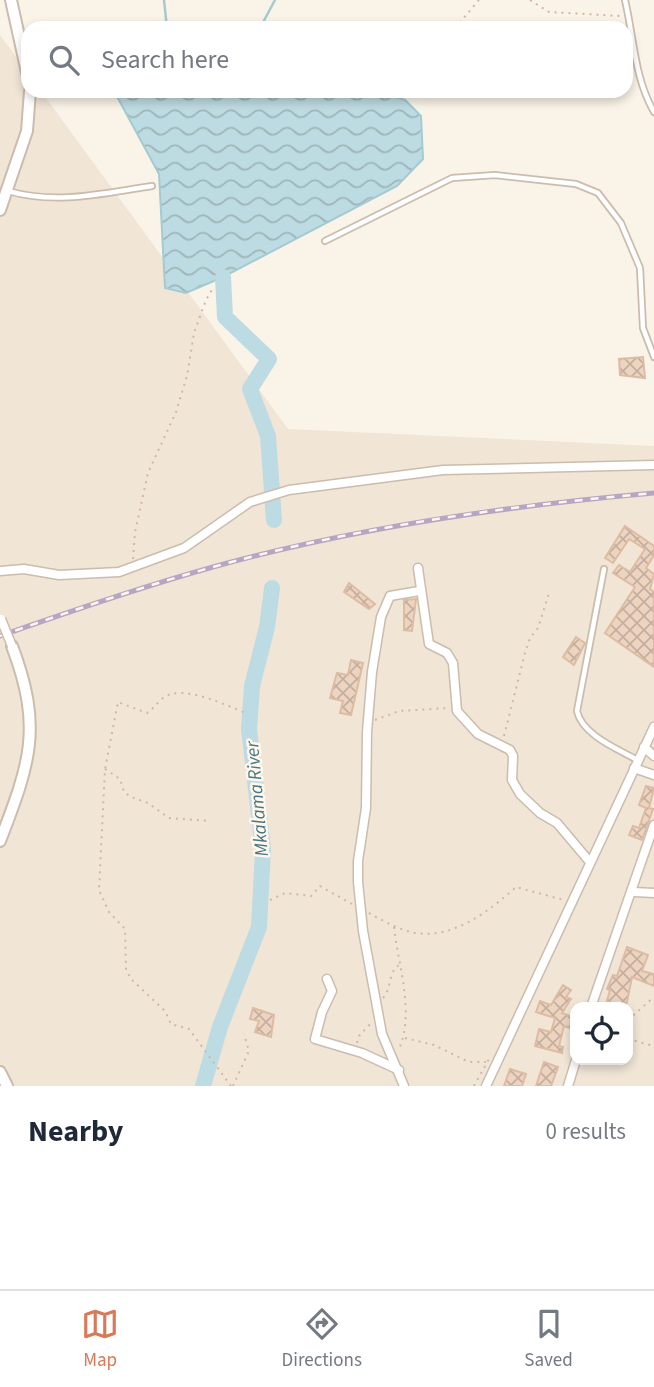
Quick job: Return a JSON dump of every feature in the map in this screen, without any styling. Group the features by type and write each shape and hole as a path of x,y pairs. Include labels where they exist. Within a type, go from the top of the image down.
{"street":[{"path":"11,0 21,45"},
{"path":"0,210 27,131 29,98"},
{"path":"0,571 24,569 59,575 119,572 184,548 250,502 272,493 443,470 654,465"},
{"path":"418,568 419,591 429,644 447,653 453,663 456,675 456,707 478,734 502,743 513,756 512,780 520,794 540,813 557,823 589,861"},
{"path":"404,1086 383,1039 378,1015 360,909 358,861 366,808 372,672 385,605 390,596 419,591"},
{"path":"0,617 25,684 31,740 23,781 0,841"},
{"path":"486,1086 654,727"},
{"path":"644,747 654,755"},
{"path":"635,764 654,775"},
{"path":"594,1002 610,948 634,892 654,825"},
{"path":"634,892 654,893"},
{"path":"327,979 332,991 322,1012 315,1039 355,1050 399,1070"},
{"path":"568,1086 574,1065"},
{"path":"0,1072 7,1086"}],"lane":[{"path":"625,0 630,21"},
{"path":"633,49 644,93 654,112"},
{"path":"325,241 452,177 495,175 576,184 598,193 621,223 640,268 643,328 654,357"},
{"path":"7,190 26,196 74,198 152,186"},
{"path":"604,569 577,711 582,723 635,764"}],"path":[{"path":"461,21 479,0"},
{"path":"530,0 549,12 597,16 629,15"},
{"path":"132,567 135,532 148,473 176,412 187,376 194,333 205,300 214,288"},
{"path":"502,743 525,653 541,620 550,590"},
{"path":"244,1034 249,1051 232,1086 195,1036 189,1030 171,1024 165,1011 131,979 126,969 125,929 109,912 99,890 105,769 118,702 147,713 158,707 163,698 176,693 202,695 246,713"},
{"path":"368,720 399,711 456,707"},
{"path":"105,769 120,779 124,792 148,803 169,818 210,821"},
{"path":"270,900 285,892 306,897 324,886 360,909 415,932 442,932 482,915 516,887 572,902"},
{"path":"393,925 399,965 403,1037 393,1059"},
{"path":"376,1002 386,996 393,970 399,965"},
{"path":"633,1016 654,997"},
{"path":"355,1050 359,1036 378,1015"},
{"path":"403,1037 434,1045 470,1062 486,1062"},
{"path":"633,1040 654,1046"}],"shaded area":[{"path":"0,35 21,64 21,98 46,98 288,429 654,446 654,1086 0,1086"}],"water":[{"path":"118,98 398,98 405,100 421,116 423,159 397,186 223,277 186,293 165,288 159,174"}],"building":[{"path":"643,357 645,378 620,375 619,359"},
{"path":"625,526 654,546 654,555 646,568 654,574 650,589 654,592 654,667 605,633 635,587 613,573 619,565 630,572 645,549 629,539 613,563 605,558"},
{"path":"349,583 375,604 369,609 344,592"},
{"path":"416,599 412,631 404,630 404,600"},
{"path":"576,637 585,643 574,665 563,657"},
{"path":"351,660 363,663 351,715 340,713 343,701 330,698 337,673 348,675"},
{"path":"646,786 654,788 649,808 653,809 642,840 629,835 633,826 639,828 646,808 639,805"},
{"path":"627,947 648,955 642,971 654,974 654,986 632,977 627,1002 609,1002 610,990 607,989 613,975 617,976"},
{"path":"563,985 571,990 566,997 571,999 562,1013 570,1016 570,1028 564,1026 559,1046 563,1047 562,1053 535,1046 539,1029 551,1032 555,1018 536,1012 540,1001 551,1005"},
{"path":"253,1008 274,1015 271,1037 255,1032 259,1021 250,1019"},
{"path":"544,1062 558,1067 551,1086 536,1086"},
{"path":"510,1069 526,1074 522,1086 504,1086"}],"waterway":[{"path":"164,0 166,21"},
{"path":"264,21 275,0"},
{"name":"Mkalama River","path":"223,277 225,317 269,359 250,389 268,436 274,520"},
{"name":"Mkalama River","path":"203,1086 220,1027 259,927 263,849 249,729 252,686 267,627 272,588"}],"railway":[{"path":"0,636 186,575 322,540 542,504 654,493"}]}
